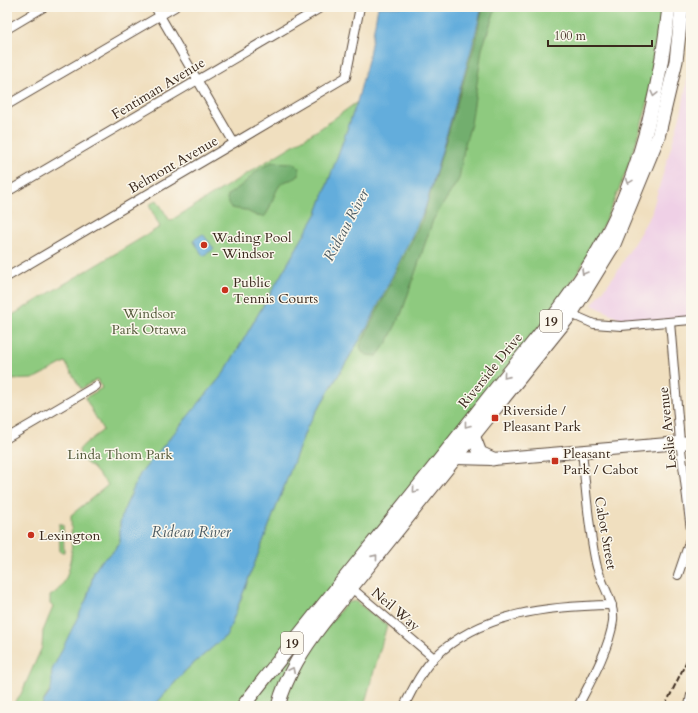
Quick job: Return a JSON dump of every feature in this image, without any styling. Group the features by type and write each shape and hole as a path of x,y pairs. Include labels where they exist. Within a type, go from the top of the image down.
{"main road":[{"name":"Riverside Drive","path":"243,706 346,584 450,455 552,319 577,283 604,239 628,185 642,145 660,69 668,7"},
{"name":"Riverside Drive","path":"450,455 473,436 571,314 614,244 654,149 667,106 674,70 682,7"},
{"path":"473,436 478,450 483,455 493,459"},
{"name":"Riverside Drive","path":"278,706 284,685 301,652 346,584"}],"street":[{"path":"7,29 44,7"},
{"path":"155,7 234,143"},
{"path":"7,105 175,7"},
{"name":"Fentiman Avenue","path":"7,192 322,7"},
{"name":"Belmont Avenue","path":"7,277 346,77 360,7"},
{"path":"571,314 594,324 621,326 691,320"},
{"name":"Leslie Avenue","path":"670,322 686,442 691,530"},
{"path":"7,438 96,386"},
{"path":"450,455 493,459 686,442"},
{"name":"Cabot Street","path":"578,706 598,665 611,630 613,620 612,605 596,565 588,517 582,451"},
{"path":"678,575 691,537"},
{"name":"Neil Way","path":"346,584 434,658"},
{"path":"404,706 416,682 434,658 465,634 495,621 530,611 612,605"},
{"path":"689,706 691,695"}],"shaded area":[{"path":"691,56 691,318 632,324 592,305 617,272 651,214 682,110"}],"green space":[{"path":"482,7 662,7 659,50 644,115 625,174 600,232 570,285 538,329 238,706 154,706 186,670 227,635 307,427 367,328 472,47"},
{"path":"483,7 496,7 482,49 471,124 465,144 459,179 433,220 402,312 388,341 377,356 367,355 362,352 360,346 422,220 476,40"},
{"name":"Windsor Park Ottawa","path":"357,102 317,213 224,373 140,474 123,512 120,523 120,542 112,553 101,561 94,572 87,598 51,676 51,688 42,706 12,706 21,694 42,647 43,631 53,607 50,604 50,596 59,589 65,581 69,571 71,560 71,515 108,485 93,468 81,459 79,450 103,430 85,398 102,388 97,379 81,389 65,362 33,379 7,380 7,334 10,333 9,317 160,227 149,205 157,200 170,221 321,128"},
{"path":"272,162 293,163 299,168 299,175 280,185 266,215 264,217 257,216 245,210 231,208 227,199 228,195 242,185 258,170"},
{"path":"59,524 63,524 64,552 60,552"},
{"path":"355,601 387,625 364,706 282,706 301,660 346,603"},
{"path":"326,607 274,706 247,706"}],"water":[{"name":"Rideau River","path":"378,7 482,7 472,47 425,209 367,328 307,427 227,635 186,670 154,706 42,706 51,689 52,670 87,598 94,572 101,561 112,553 120,542 120,523 123,512 140,474 224,373 317,213 357,102 368,60"},
{"name":"Wading Pool - Windsor","path":"203,234 214,249 203,256 193,240"}],"railway":[{"path":"665,706 691,652"}],"place":[{"name":"Wading Pool - Windsor","path":"204,245"},
{"name":"Public Tennis Courts","path":"225,290"},
{"name":"Riverside / Pleasant Park","path":"495,418"},
{"name":"Pleasant Park / Cabot","path":"555,461"},
{"name":"Lexington","path":"31,535"}],"park label":[{"name":"Linda Thom Park","path":"120,454"}]}
